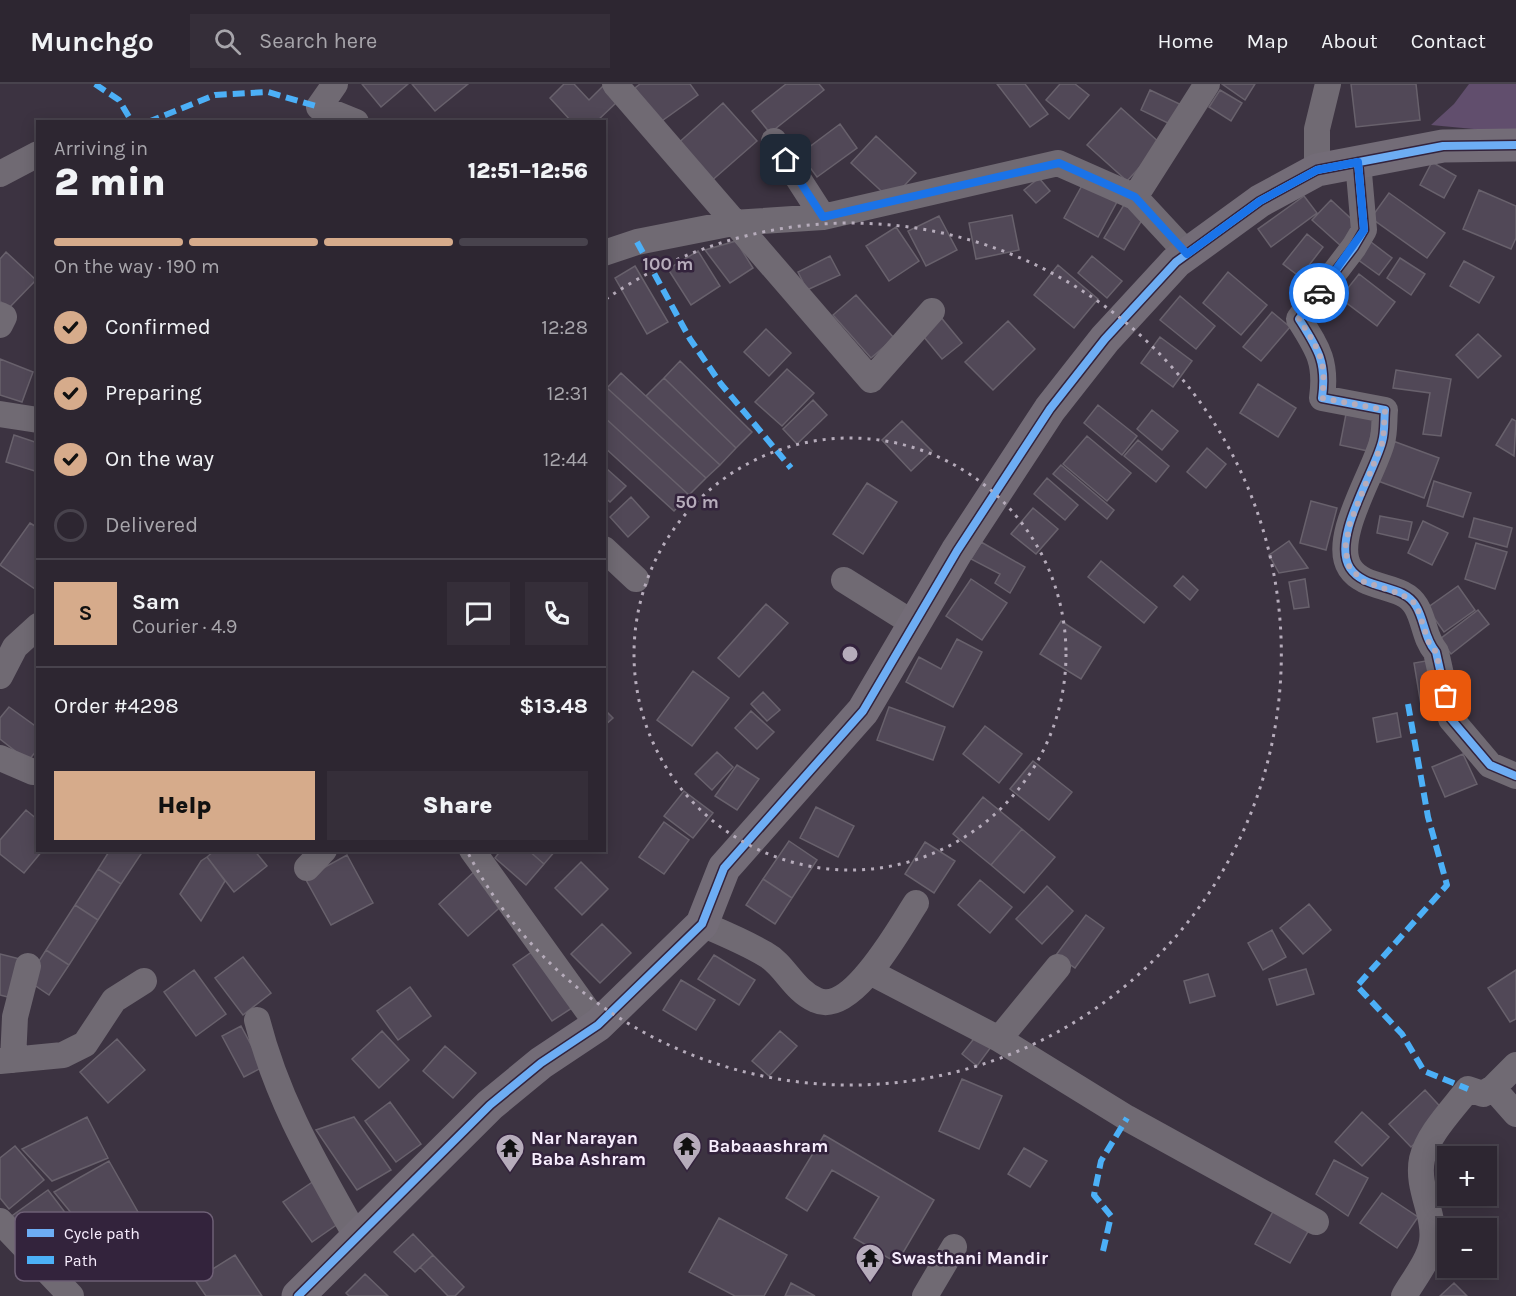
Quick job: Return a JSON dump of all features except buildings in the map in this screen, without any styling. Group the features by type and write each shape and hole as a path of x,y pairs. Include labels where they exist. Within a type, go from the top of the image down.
{"street":[{"path":"335,84 319,107 351,120"},
{"path":"615,84 871,380 932,311"},
{"path":"1135,197 1207,84"},
{"path":"1317,170 1317,129 1328,84"},
{"path":"774,141 823,217"},
{"path":"298,1296 490,1105 542,1063 598,1025 702,924 724,868 863,711 957,551 1050,409 1105,339 1176,262 1260,201 1317,170 1443,146 1516,145"},
{"path":"0,174 36,155"},
{"path":"1358,162 1364,230 1354,247 1299,319 1321,352 1325,378 1322,398 1385,410 1383,441 1350,523 1345,549 1349,566 1362,581 1401,594 1416,604 1429,643 1436,652 1451,719 1468,742 1490,765 1516,776"},
{"path":"606,252 637,242 733,223 823,217 1059,163 1135,197 1187,254"},
{"path":"0,315 4,317 0,325"},
{"path":"0,414 36,420"},
{"path":"606,551 636,579"},
{"path":"844,580 914,624"},
{"path":"0,676 15,647 36,629"},
{"path":"0,758 36,770"},
{"path":"473,852 598,1025"},
{"path":"702,924 767,955 795,987 817,1001 834,1002 856,987 870,972 916,903"},
{"path":"28,966 6,1060 63,1055 85,1044 114,1000 144,981"},
{"path":"999,1039 1058,967"},
{"path":"870,972 999,1039 1127,1118 1316,1222"},
{"path":"257,1020 269,1067 300,1136 356,1236"},
{"path":"1404,1296 1432,1245 1433,1233 1421,1180 1422,1160 1428,1143 1468,1089 1483,1094 1493,1088 1516,1065"},
{"path":"1493,1088 1516,1114"},
{"path":"0,1221 15,1237"},
{"path":"925,1296 954,1247"},
{"path":"57,1281 71,1296"}],"shaded area":[{"path":"1469,84 1516,84 1516,133 1431,125 1454,104"}],"marked path":[{"path":"95,84 119,100 131,120"},
{"path":"153,120 215,95 268,92 319,107"},
{"path":"637,242 690,339 721,384 791,468"},
{"path":"1408,704 1428,817 1447,885 1357,986 1402,1034 1424,1071 1468,1089"},
{"path":"1103,1251 1111,1216 1094,1195 1101,1161 1127,1118"}],"cycle path":[{"path":"298,1296 490,1105 541,1063 598,1025 702,924 724,868 863,711 957,551 1050,409 1105,339 1176,262 1260,201 1317,170 1443,146 1516,145"},
{"path":"1358,162 1364,230 1354,247 1299,319 1320,356 1323,375 1322,398 1385,410 1382,442 1350,524 1346,540 1346,556 1350,568 1357,575 1402,594 1416,606 1429,641 1436,652 1451,719 1490,765 1516,776"}],"way so far":[{"path":"1319,293 1299,319 1321,352 1325,378 1322,398 1385,410 1383,441 1350,523 1345,549 1349,566 1362,581 1401,594 1416,604 1429,643 1436,652 1446,696"}],"place":[{"name":"Babaaashram","path":"687,1172"},
{"name":"Nar Narayan Baba Ashram","path":"510,1174"},
{"name":"Swasthani Mandir","path":"870,1284"}],"route":[{"path":"786,160 823,217 1059,163 1135,197 1187,254 1260,201 1317,170 1358,162 1364,230 1319,293"}]}
